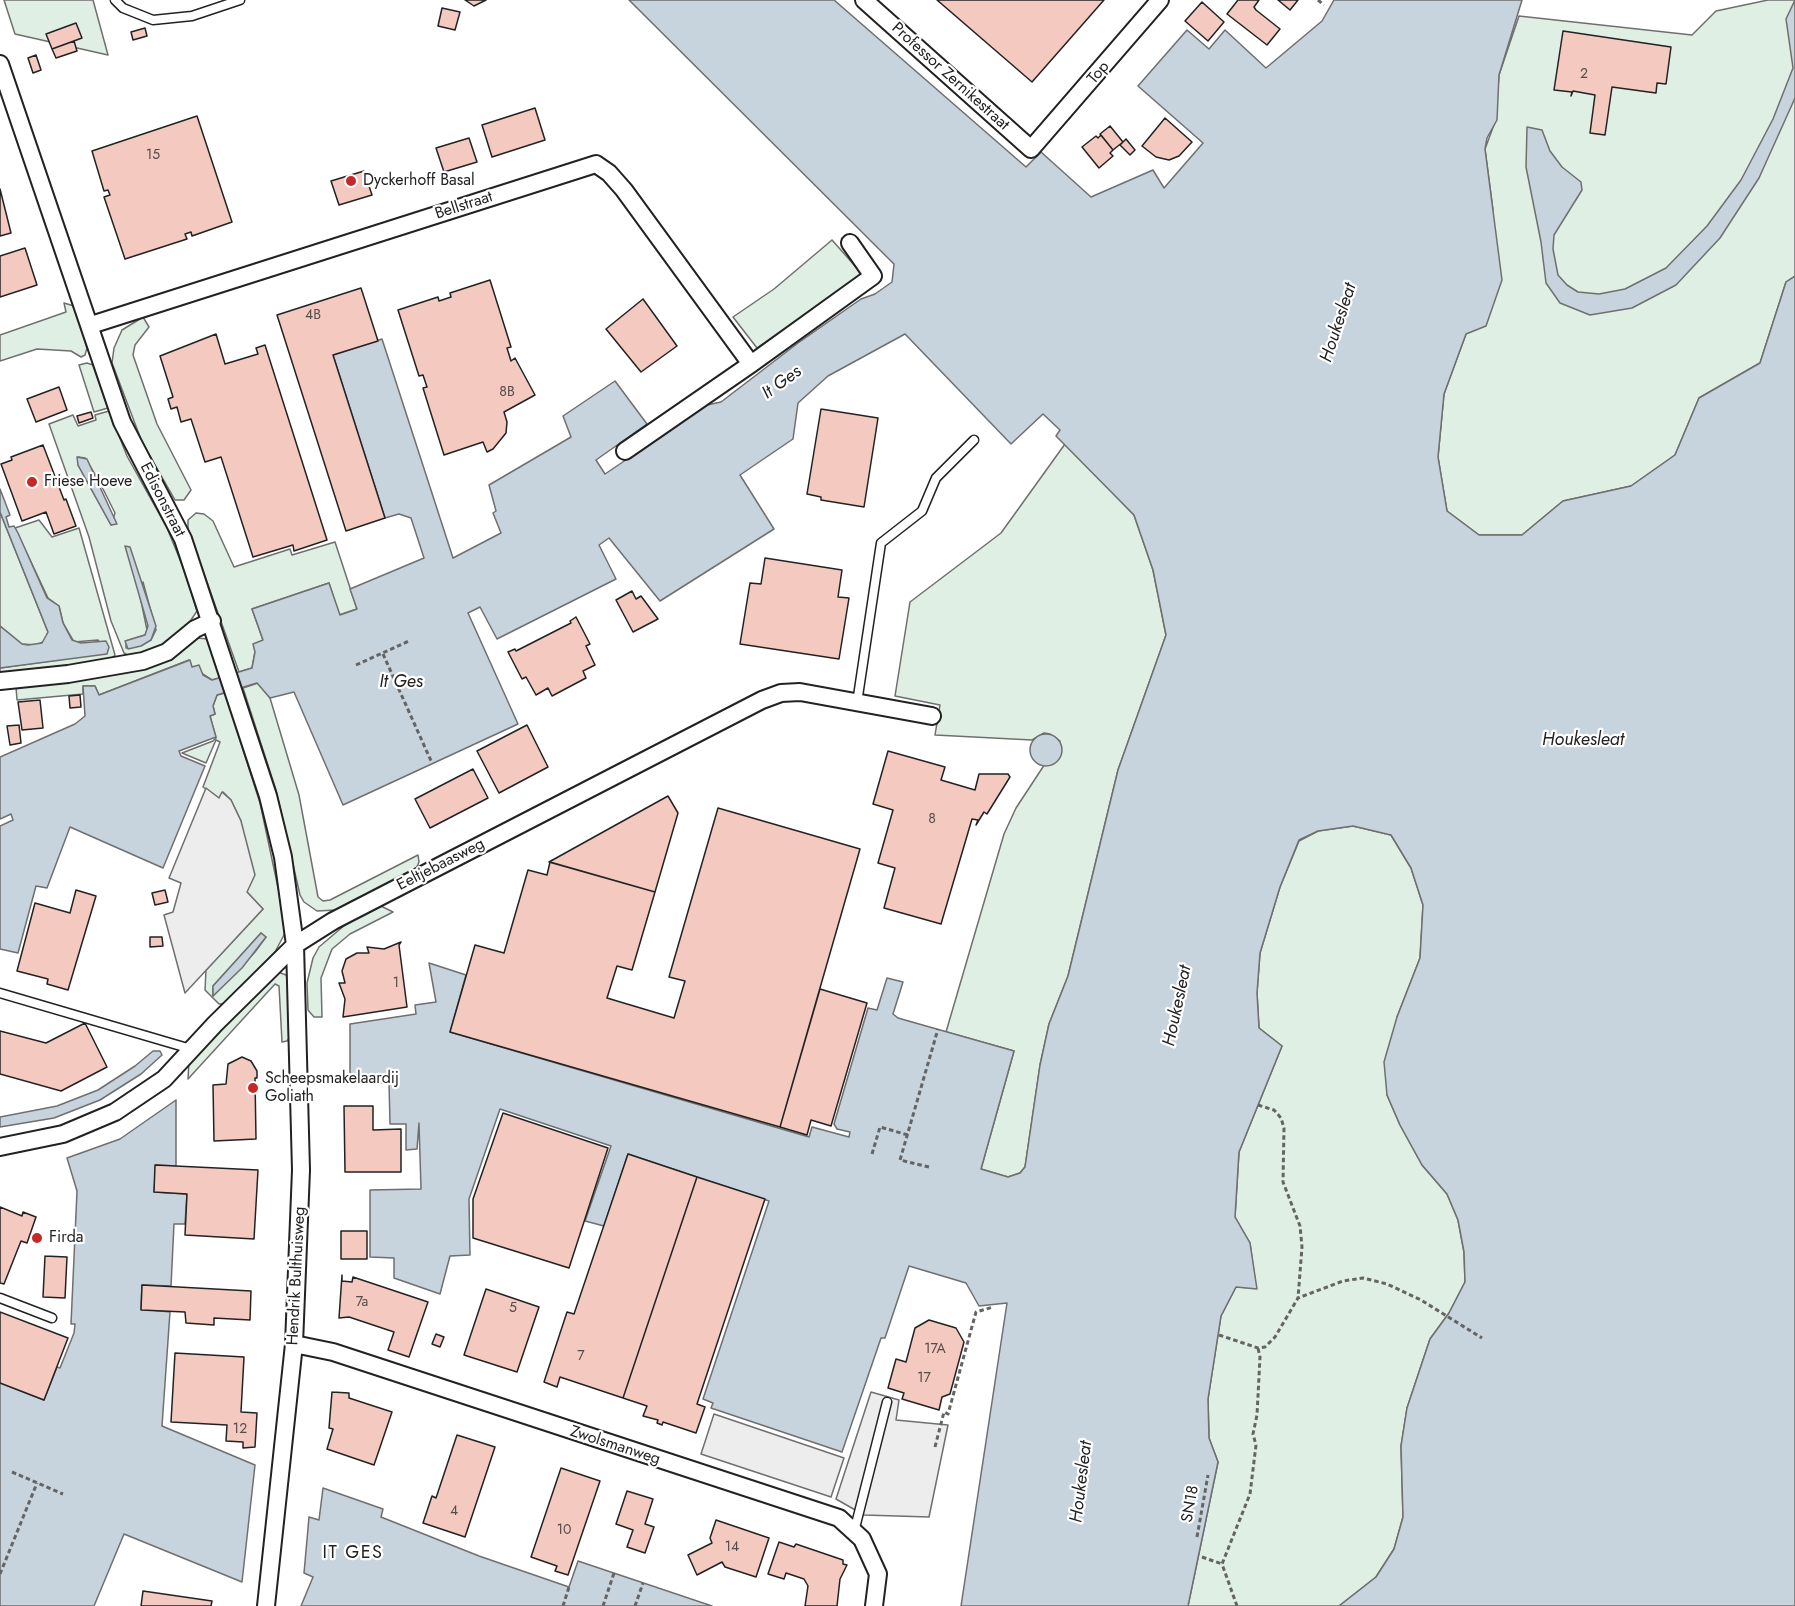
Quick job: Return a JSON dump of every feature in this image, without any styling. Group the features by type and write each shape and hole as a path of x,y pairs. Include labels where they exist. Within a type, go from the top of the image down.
{"street":[{"name":"Professor Zernikestraat","path":"864,0 1031,149 1035,145"},
{"name":"Top","path":"1035,145 1160,0"},
{"name":"Edisonstraat","path":"0,64 91,325 122,422 183,539 212,621 268,796 284,867 295,945"},
{"name":"Bellstraat","path":"91,325 596,164 609,173 624,190 751,364"},
{"path":"625,451 873,276 850,243"},
{"path":"0,681 68,674 143,662 167,652 195,629 212,621"},
{"name":"Eeltjebaasweg","path":"0,1147 63,1134 115,1112 164,1079 295,945 333,921 762,700 781,693 800,692 932,716"},
{"name":"Hendrik Bulthuisweg","path":"266,1606 294,1344 302,1170 295,945"},
{"name":"Zwolsmanweg","path":"294,1344 333,1352 838,1518 862,1539 878,1574 874,1606"}],"lane":[{"path":"115,0 123,9 153,20 192,16 240,0"},
{"path":"857,703 881,543 922,511 936,478 974,440"},
{"path":"0,993 192,1049"},
{"path":"0,1298 52,1318"},
{"path":"854,1532 887,1402"}],"path":[{"path":"1318,0 1324,5"},
{"path":"356,665 409,641"},
{"path":"383,654 432,763"},
{"path":"929,1167 900,1160 938,1029"},
{"path":"1219,1335 1258,1348 1265,1347 1275,1337 1298,1298 1302,1247 1300,1226 1283,1182 1284,1128 1281,1118 1274,1110 1258,1105"},
{"path":"872,1154 880,1127 908,1134"},
{"path":"1298,1298 1343,1281 1363,1278 1387,1284 1421,1300 1482,1338"},
{"path":"935,1447 944,1412 948,1414 976,1312 993,1307"},
{"path":"1237,1606 1222,1564 1250,1494 1256,1445 1253,1434 1257,1415 1260,1357 1258,1348"},
{"path":"12,1472 63,1494"},
{"name":"SN18","path":"1197,1537 1208,1476"},
{"path":"0,1574 37,1483"},
{"path":"1202,1557 1222,1564"},
{"path":"603,1606 614,1573"},
{"path":"635,1606 643,1584"},
{"path":"563,1606 569,1587"}],"green space":[{"path":"4,0 93,0 108,55 15,34"},
{"path":"1768,0 1795,0 1795,276 1786,282 1760,363 1699,398 1675,455 1631,486 1563,501 1522,535 1479,535 1447,511 1438,457 1444,394 1466,334 1493,210 1485,149 1495,122 1499,75 1519,16 1692,35 1716,11"},
{"path":"832,240 863,275 757,348 733,317 774,289"},
{"path":"64,303 74,306 87,348 85,355 81,357 71,351 37,349 0,361 0,335 66,312"},
{"path":"143,317 149,327 135,345 133,355 157,424 191,490 184,500 175,500 142,442 112,363 114,348 122,330"},
{"path":"87,363 93,365 108,408 94,412 79,365"},
{"path":"109,411 127,456 167,528 185,572 197,611 187,626 157,649 129,656 124,653 111,621 89,537 49,424 73,415 78,426 96,420 95,415","holes":["78,457 85,458 115,513 111,525 78,465","143,582 156,630 151,640 126,648 126,641 145,635 147,630 139,591"]},
{"path":"1065,444 1134,515 1153,570 1166,635 1118,770 1068,976 1049,1024 1040,1065 1025,1167 1020,1173 1008,1177 981,1169 1014,1051 946,1032 1004,834 1016,808 1060,741 1044,733 1032,740 935,735 940,705 895,696 910,602 1001,533"},
{"path":"0,512 48,632 45,641 36,645 22,644 0,626"},
{"path":"196,513 204,514 213,521 234,567 290,549 292,555 335,542 357,609 339,615 329,583 252,609 263,640 255,652 252,668 239,672 188,529 188,520"},
{"path":"39,520 52,537 79,528 115,655 111,659 86,664 0,674 0,668 107,653 98,640 74,642 63,623 59,606 48,598 15,528"},
{"path":"197,638 208,639 220,678 212,680 192,667 189,660 99,695 95,686 83,686 83,694 17,700 16,687 151,666 164,661"},
{"path":"258,683 270,698 299,795 318,897 323,901 330,900 418,855 419,862 416,869 336,910 317,911 304,902 300,895 276,790 243,688"},
{"path":"225,693 260,803 286,925 284,935 275,952 224,1004 219,1004 205,990 206,970 263,909 247,892 241,821 231,800 223,792 219,798 203,787 220,742 216,740 206,763 182,753 216,738 210,716 215,714 213,706 217,695","holes":["261,933 266,937 255,952 213,996 213,986"]},
{"path":"1353,826 1391,835 1411,868 1423,905 1420,958 1397,1017 1387,1095 1422,1165 1447,1194 1458,1220 1464,1252 1465,1282 1449,1313 1430,1339 1407,1408 1401,1446 1403,1517 1394,1549 1376,1577 1339,1606 1188,1606 1218,1462 1209,1438 1208,1399 1221,1316 1236,1287 1256,1288 1250,1243 1235,1217 1239,1152 1282,1046 1259,1028 1257,993 1260,953 1280,887 1299,841 1318,831"},
{"path":"381,906 393,912 350,934 332,949 321,978 322,1017 314,1017 308,1010 307,983 313,958 319,947 346,924"},
{"path":"278,972 286,975 288,980 290,1037 287,1041 282,1042 279,986 275,984 188,1079 189,1060"}],"shaded area":[{"path":"206,788 219,798 222,792 231,800 241,821 255,875 247,892 263,909 185,993 164,915 173,912 181,883 169,878"},
{"path":"871,1392 899,1400 896,1420 948,1425 929,1517 864,1515 836,1499"},
{"path":"714,1414 844,1458 831,1497 701,1454"}],"water":[{"name":"Houkesleat","path":"629,0 834,0 1026,167 1041,152 1091,197 1153,170 1164,188 1203,143 1138,86 1187,30 1209,49 1225,30 1266,68 1322,21 1334,0 1522,0 1499,75 1497,120 1487,138 1485,149 1502,280 1486,326 1466,334 1444,394 1438,457 1447,511 1479,535 1522,535 1563,501 1631,486 1675,455 1699,398 1760,363 1786,282 1795,276 1795,1606 1339,1606 1376,1577 1394,1549 1403,1517 1401,1446 1407,1408 1430,1339 1449,1313 1465,1282 1464,1252 1458,1220 1447,1194 1422,1165 1387,1095 1384,1062 1397,1017 1420,958 1423,905 1411,868 1391,835 1353,826 1318,831 1299,840 1280,887 1260,953 1257,993 1259,1028 1282,1046 1239,1152 1235,1217 1250,1243 1257,1289 1236,1287 1221,1316 1208,1399 1209,1438 1218,1462 1188,1606 961,1606 1007,1303 979,1306 966,1283 909,1266 885,1338 881,1338 842,1452 711,1408 713,1403 703,1399 769,1201 628,1154 604,1226 585,1221 611,1146 500,1109 469,1199 470,1255 450,1256 440,1294 394,1278 394,1258 370,1257 370,1190 421,1189 419,1123 417,1149 406,1150 406,1124 390,1124 389,1083 350,1083 350,1024 416,1014 415,1005 436,1002 429,963 466,975 450,1032 809,1137 812,1127 849,1137 850,1132 837,1129 834,1124 868,1008 877,1010 887,978 903,982 893,1014 898,1018 1014,1051 981,1169 1008,1177 1020,1173 1025,1167 1040,1065 1049,1024 1068,976 1118,770 1166,635 1153,570 1134,515 1056,436 1060,430 1043,414 1011,444 905,334 828,376 798,403 793,439 740,475 774,529 660,601 609,538 599,545 616,579 497,639 480,607 468,613 518,724 343,805 294,692 270,698 257,683 217,695 213,706 215,714 210,716 216,737 179,751 181,756 205,766 163,868 70,827 47,888 36,886 18,953 0,949 0,826 13,820 11,814 0,819 0,757 75,724 85,716 83,686 95,686 99,695 190,660 192,667 199,665 203,675 212,680 252,668 255,652 253,644 263,640 252,609 329,583 340,615 357,609 350,589 424,558 411,518 399,514 385,518 333,355 382,339 453,558 501,533 493,513 496,511 489,485 571,437 563,416 615,381 647,424 596,460 605,474 707,405 721,402 798,343 861,299 875,294 892,282 894,264"},
{"path":"1795,0 1795,98 1759,178 1720,238 1676,285 1632,308 1590,315 1560,303 1546,283 1541,242 1526,167 1527,127 1542,130 1550,151 1562,167 1581,182 1582,190 1554,235 1553,249 1558,275 1578,292 1599,294 1625,289 1666,268 1707,226 1741,180 1773,119 1793,68 1786,19"},
{"path":"77,457 87,459 117,524 111,525 78,465"},
{"path":"0,489 10,515 6,517 9,527 14,526 18,533 47,598 59,606 63,623 72,640 81,643 106,641 109,647 107,654 0,668 0,626 22,644 28,645 42,643 48,632 0,512"},
{"path":"125,546 130,547 156,626 151,640 141,646 128,649 125,641 145,635 148,626"},
{"path":"1046,734 1058,738 1062,750 1058,762 1046,766 1034,762 1030,750 1034,738"},
{"path":"261,933 266,937 242,968 213,996 213,986"},
{"path":"153,1051 160,1051 162,1055 141,1074 100,1100 54,1118 0,1127 0,1117 57,1106 98,1090 135,1066"},
{"path":"176,1100 176,1166 156,1165 154,1192 187,1194 185,1224 174,1224 171,1286 142,1285 141,1309 170,1312 162,1426 255,1465 242,1582 124,1534 94,1606 0,1606 0,1383 44,1400 74,1333 75,1324 71,1324 77,1191 67,1158 120,1139"},
{"path":"323,1488 383,1509 381,1517 479,1556 569,1587 578,1561 712,1606 301,1606 313,1577 304,1573 309,1517 319,1520"}],"building":[{"path":"465,0 486,0 474,6"},
{"path":"937,0 1104,0 1032,82"},
{"path":"1238,0 1259,0 1254,7 1256,10 1280,29 1267,45 1227,14"},
{"path":"1278,0 1298,0 1290,10"},
{"path":"1202,2 1224,22 1208,41 1185,21"},
{"path":"442,8 460,12 455,30 438,26"},
{"path":"76,23 82,38 52,49 46,34"},
{"path":"145,28 147,36 133,40 131,32"},
{"path":"1563,31 1671,47 1666,84 1657,83 1656,93 1612,87 1605,135 1590,133 1595,95 1573,91 1571,96 1572,92 1554,90"},
{"path":"74,41 77,51 56,58 52,49"},
{"path":"36,55 41,70 33,73 28,58"},
{"path":"535,108 545,140 492,157 482,125"},
{"path":"197,116 232,222 192,236 191,232 185,234 187,239 125,259 104,197 110,195 108,190 104,191 92,151"},
{"path":"1165,118 1192,142 1179,156 1169,160 1156,157 1142,146"},
{"path":"1110,126 1123,142 1113,150 1100,134"},
{"path":"1101,135 1113,150 1110,153 1113,156 1099,168 1082,147 1096,136 1098,138"},
{"path":"469,138 477,162 444,172 436,148"},
{"path":"1126,139 1135,150 1130,155 1120,145"},
{"path":"364,171 372,195 339,205 331,181"},
{"path":"0,189 11,233 0,236"},
{"path":"25,248 37,285 0,297 0,256"},
{"path":"490,280 511,347 507,348 511,361 515,358 535,395 504,412 507,422 506,433 493,449 487,452 483,442 444,455 423,388 427,387 423,375 419,376 398,310 438,297 439,301 451,297 450,293"},
{"path":"361,288 378,341 333,355 385,518 346,531 277,315"},
{"path":"643,299 677,346 641,372 606,329"},
{"path":"216,334 225,364 258,354 256,348 265,345 327,540 294,551 293,545 253,557 221,457 205,462 191,419 181,422 177,407 171,409 168,399 173,397 160,356"},
{"path":"59,387 67,410 36,422 27,399"},
{"path":"821,409 878,418 864,507 821,500 821,497 807,494"},
{"path":"91,412 93,418 79,423 77,416"},
{"path":"43,445 76,526 54,534 46,512 22,521 1,464 12,460 11,457"},
{"path":"765,558 842,570 838,597 849,598 839,659 740,644 750,583 761,584"},
{"path":"632,591 636,599 641,596 658,619 633,632 616,600"},
{"path":"576,617 590,644 586,646 595,665 583,671 586,678 552,696 548,688 536,695 526,677 522,679 508,652 515,649 516,651 571,623 570,621"},
{"path":"80,695 81,707 70,708 69,696"},
{"path":"40,700 43,728 22,730 18,702"},
{"path":"19,725 21,743 10,745 7,726"},
{"path":"527,725 548,767 499,793 477,751"},
{"path":"888,751 945,767 941,780 975,790 979,774 1008,774 1010,777 987,814 984,812 976,825 978,820 972,819 941,924 884,908 895,868 878,863 893,810 873,804"},
{"path":"473,769 488,798 430,828 415,799"},
{"path":"668,796 678,813 655,892 549,862"},
{"path":"718,808 860,849 780,1127 450,1032 475,945 504,953 528,870 547,875 550,862 655,892 632,970 617,966 607,998 674,1018 685,981 669,977"},
{"path":"76,890 96,896 68,990 47,984 48,979 17,971 35,903 70,913"},
{"path":"165,890 168,902 155,905 152,893"},
{"path":"150,937 162,937 163,946 150,947"},
{"path":"401,942 399,945 407,1007 343,1017 345,999 339,983 345,983 342,971 346,959 357,953 369,953 367,947 384,949"},
{"path":"820,989 867,1003 831,1126 811,1120 807,1135 780,1127"},
{"path":"85,1023 107,1067 61,1091 0,1074 0,1031 46,1043"},
{"path":"242,1057 251,1061 257,1071 257,1078 255,1078 256,1139 214,1141 213,1085 226,1084 228,1064"},
{"path":"344,1106 373,1106 373,1130 401,1129 401,1172 345,1172"},
{"path":"503,1113 608,1148 569,1268 473,1238 473,1199"},
{"path":"628,1154 697,1177 623,1398 560,1377 557,1387 544,1382 567,1312 574,1314"},
{"path":"155,1165 258,1170 254,1239 185,1235 187,1194 154,1192"},
{"path":"697,1177 765,1199 697,1404 705,1407 696,1433 663,1422 662,1425 657,1423 658,1420 643,1416 647,1406 623,1398"},
{"path":"0,1207 22,1216 23,1212 36,1217 27,1243 21,1241 4,1284 0,1283"},
{"path":"341,1231 367,1231 367,1259 341,1259"},
{"path":"45,1256 67,1257 65,1298 43,1297"},
{"path":"342,1275 342,1281 352,1282 353,1277 428,1302 409,1357 388,1350 394,1332 349,1317 339,1318"},
{"path":"142,1285 251,1291 250,1320 214,1318 214,1325 186,1323 185,1312 141,1310"},
{"path":"486,1289 539,1307 517,1372 464,1355"},
{"path":"0,1312 68,1338 44,1400 0,1383"},
{"path":"929,1320 956,1328 964,1342 950,1394 942,1397 939,1410 902,1399 904,1393 888,1388 896,1359 906,1362 915,1328"},
{"path":"436,1334 444,1337 440,1347 432,1344"},
{"path":"175,1353 244,1357 241,1412 257,1413 255,1447 243,1448 243,1442 226,1441 227,1425 171,1422"},
{"path":"332,1392 349,1393 349,1398 392,1412 374,1465 327,1449 333,1429 329,1428"},
{"path":"457,1435 495,1447 465,1537 423,1523 432,1496 436,1498"},
{"path":"561,1468 600,1481 568,1575 555,1571 557,1566 531,1557"},
{"path":"627,1491 653,1499 645,1524 654,1527 645,1553 627,1547 633,1530 616,1524"},
{"path":"716,1520 769,1538 756,1577 725,1567 722,1562 697,1575 688,1555 712,1543 710,1538"},
{"path":"779,1542 794,1547 796,1544 843,1560 843,1564 847,1565 840,1579 837,1606 805,1606 808,1586 804,1579 786,1573 784,1579 768,1574"},
{"path":"143,1591 212,1601 211,1606 141,1606"}],"place":[{"name":"Dyckerhoff Basal","path":"351,181"},
{"name":"Friese Hoeve","path":"32,482"},
{"name":"Scheepsmakelaardij Goliath","path":"253,1088"},
{"name":"Firda","path":"37,1238"}],"district":[{"name":"IT GES","path":"353,1554"}],"water label":[{"name":"It Ges","path":"782,383"},
{"name":"It Ges","path":"401,683"}]}
